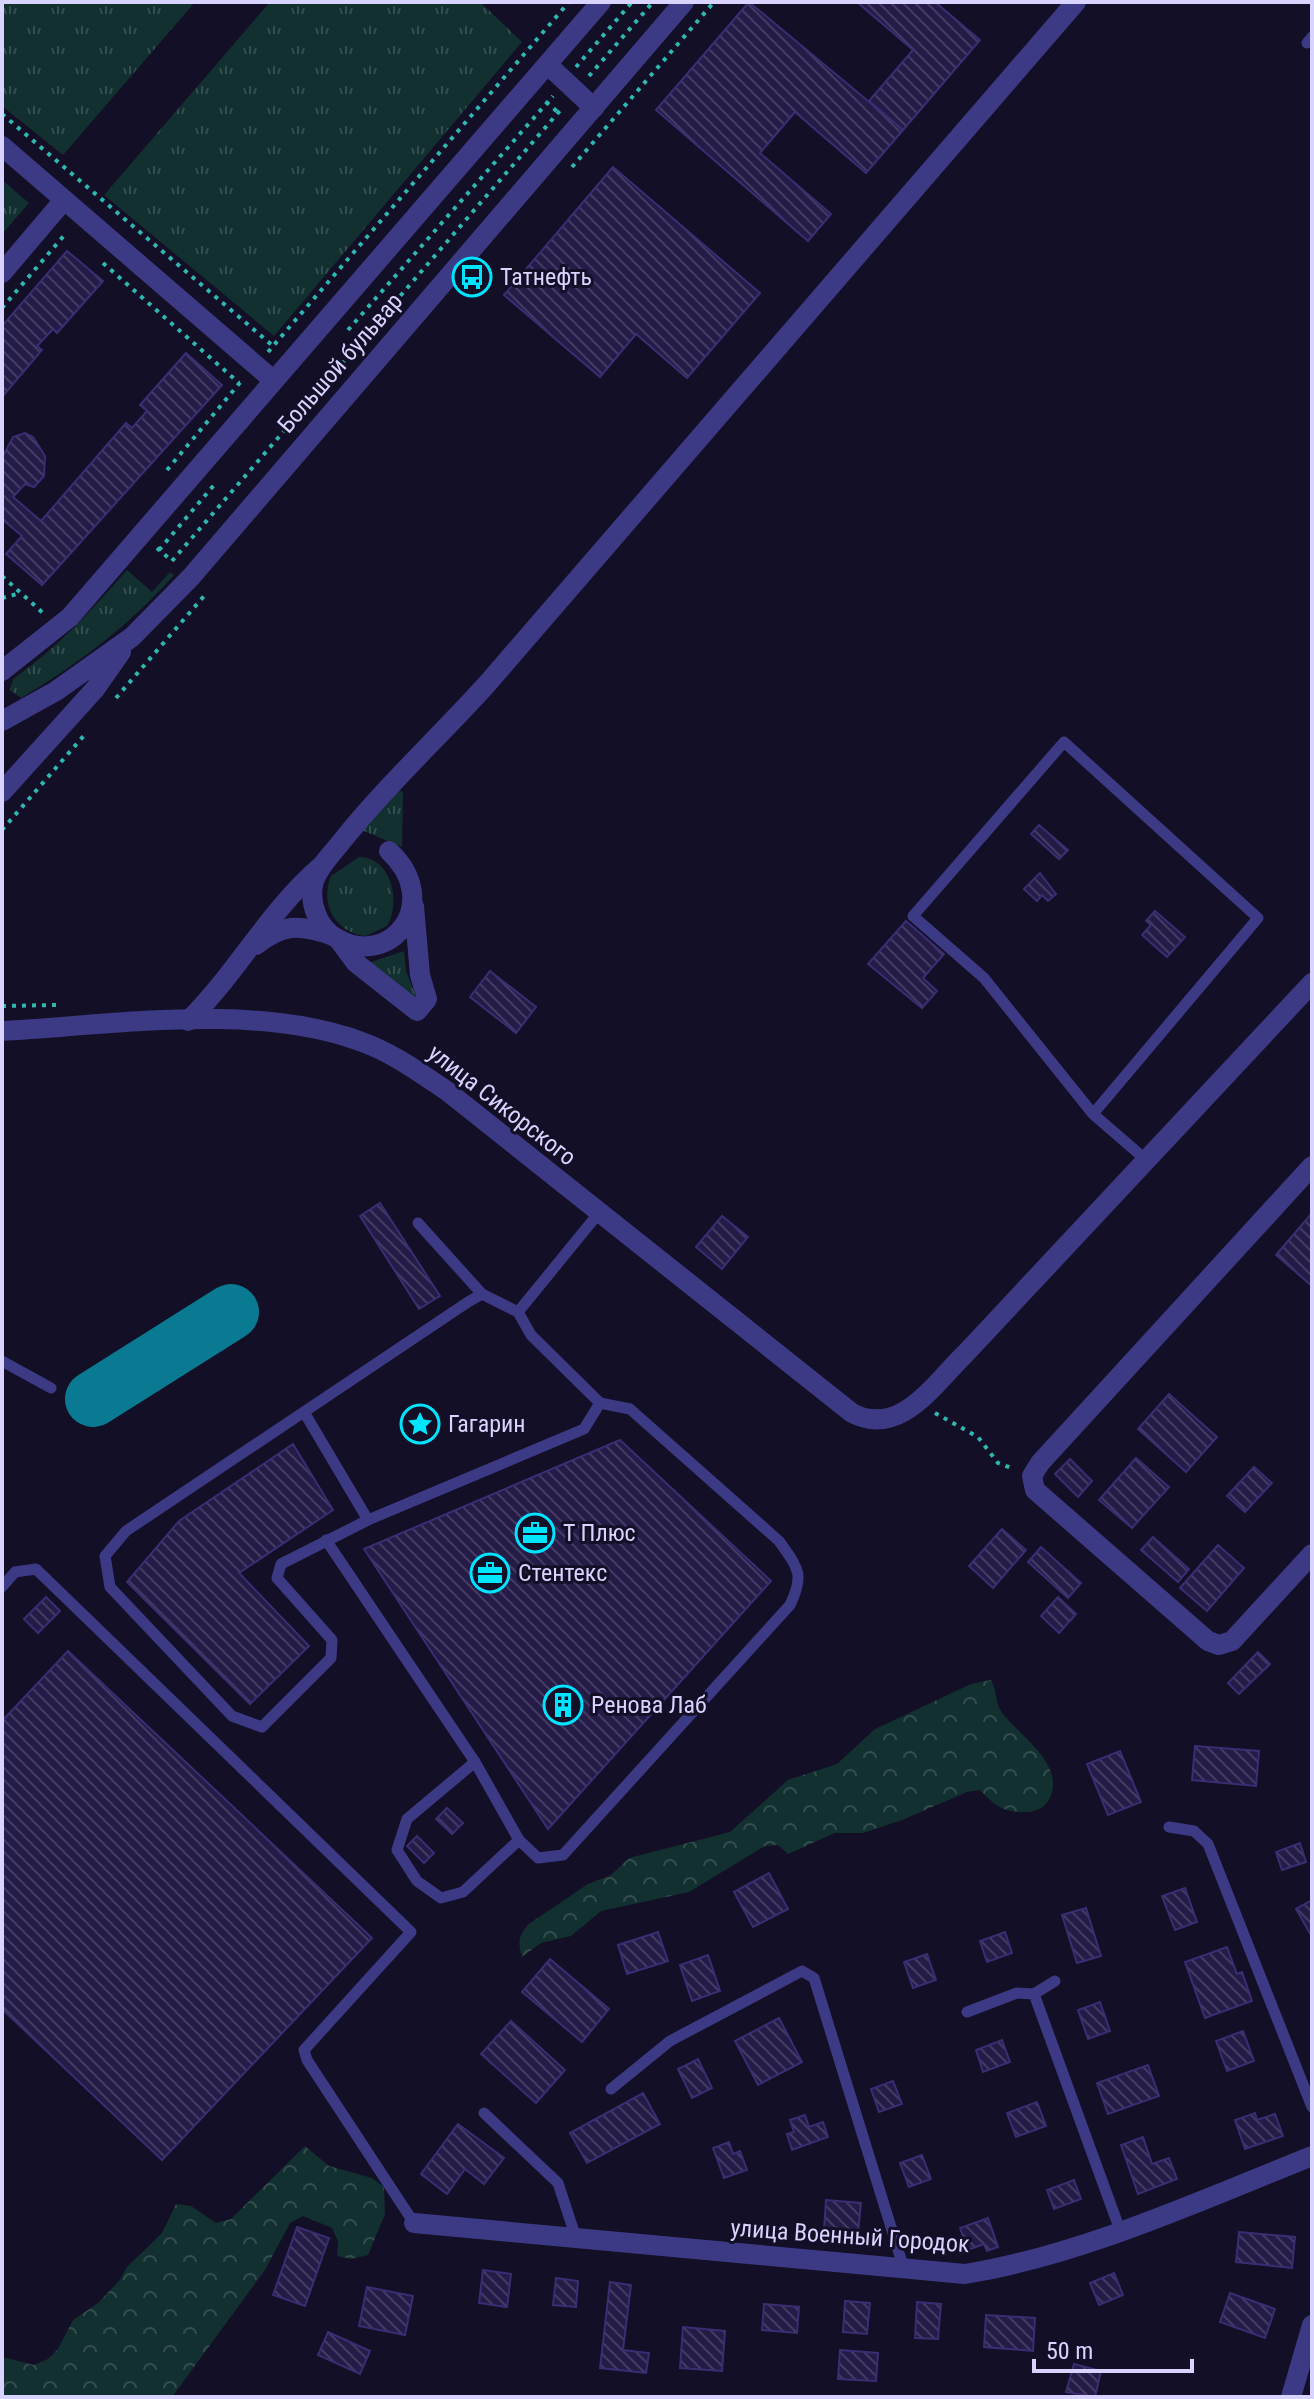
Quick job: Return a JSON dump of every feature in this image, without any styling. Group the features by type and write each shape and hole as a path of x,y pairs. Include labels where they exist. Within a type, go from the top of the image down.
{"street":[{"name":"Большой бульвар","path":"2,671 70,617 601,2"},
{"name":"Большой бульвар","path":"3,719 56,691 132,637 191,577 684,2"},
{"path":"188,1021 246,952 266,922 322,865 396,779 435,741 1076,2"},
{"path":"548,65 594,108"},
{"path":"2,146 273,380"},
{"path":"2,273 64,200"},
{"path":"4,783 95,689 132,637"},
{"path":"322,865 314,883 312,902 318,920 356,963 417,1011 427,999 420,975 413,885 405,866 389,851"},
{"path":"246,952 274,931 288,925 358,946 377,944 395,935 408,920 414,902"},
{"path":"915,1403 965,1354 1312,983"},
{"name":"улица Сикорского","path":"2,1031 188,1021 303,1027 362,1042 403,1061 447,1091 852,1413 877,1423 889,1421 915,1403"},
{"path":"1312,1166 1040,1463 1032,1476 1035,1490 1208,1641 1219,1645 1232,1641 1312,1554"},
{"name":"улица Военный Городок","path":"414,2223 965,2274 1005,2268 1120,2230 1312,2156"},
{"path":"1291,2397 1312,2325"}],"lane":[{"path":"1093,1114 1258,918 1064,742 913,916 984,978 1093,1114 1145,1159"},
{"path":"518,1312 598,1214"},
{"path":"326,1540 475,1762 519,1840 538,1858 563,1855 790,1605 800,1584 796,1565 779,1541 630,1409 600,1403 531,1335 518,1312 482,1294 418,1223"},
{"path":"482,1294 126,1531 105,1556 110,1587 232,1716 262,1727 331,1658 332,1640 277,1578 281,1564 368,1520 584,1429 600,1403"},
{"path":"2,1361 51,1388"},
{"path":"304,1412 368,1520"},
{"path":"2,1587 15,1572 36,1569 411,1932 304,2050 307,2060 414,2223"},
{"path":"475,1762 407,1819 397,1850 417,1881 441,1898 463,1892 519,1840"},
{"path":"1169,1827 1194,1831 1208,1844 1312,2107"},
{"path":"611,2089 670,2041 781,1979 802,1971 814,1978 904,2269"},
{"path":"967,2012 1017,1993 1034,1994 1055,1981"},
{"path":"1034,1994 1120,2230"},
{"path":"484,2113 558,2183 576,2238"}],"path":[{"path":"164,474 569,2"},
{"path":"172,561 558,113 584,57 632,2"},
{"path":"343,335 547,102 596,67 653,2"},
{"path":"549,25 631,99"},
{"path":"511,71 593,143"},
{"path":"2,114 273,346"},
{"path":"51,217 79,242"},
{"path":"2,308 67,232"},
{"path":"102,262 239,383"},
{"path":"159,550 221,477"},
{"path":"142,535 207,592"},
{"path":"2,576 43,613"},
{"path":"2,598 21,593"},
{"path":"33,623 50,605"},
{"path":"2,1006 61,1005"},
{"path":"915,1403 978,1437 998,1463 1032,1476"}],"green space":[{"path":"2,2 195,2 63,155 2,106"},
{"path":"270,2 480,2 522,42 274,336 104,195"},
{"path":"2,180 29,203 2,234"},
{"path":"127,570 152,592 170,572 174,575 121,627 63,671 21,698 10,690 13,679 73,628"},
{"path":"398,790 403,792 402,847 359,829"},
{"path":"359,857 379,865 391,883 393,894 387,926 366,936 355,934 339,923 333,916 327,897 331,876"},
{"path":"404,951 406,971 416,997 407,1001 368,963"},
{"path":"991,1680 1000,1710 1038,1750 1051,1772 1051,1795 1039,1809 1028,1812 1006,1810 980,1790 967,1792 863,1833 835,1833 788,1854 778,1845 765,1846 689,1892 601,1911 571,1936 541,1943 522,1957 520,1939 529,1924 588,1884 611,1875 629,1858 730,1832 788,1780 837,1764 875,1729 971,1684"},
{"path":"305,2146 329,2166 372,2178 384,2187 385,2214 368,2255 351,2259 337,2256 338,2241 332,2228 303,2216 290,2223 265,2270 172,2397 2,2397 2,2357 34,2365 48,2359 58,2349 73,2320 98,2303 120,2280 127,2267 162,2233 176,2204 191,2206 216,2223 231,2219"}],"building":[{"path":"749,2 903,130 866,173 795,112 760,153 831,214 808,241 656,110"},
{"path":"857,2 935,2 980,40 903,130 869,101 913,50"},
{"path":"613,167 760,293 687,378 636,334 600,377 504,295"},
{"path":"67,251 103,281 57,333 53,329 37,346 42,350 2,397 2,326"},
{"path":"186,353 222,385 42,585 6,554 22,536 2,519 2,458 13,437 25,433 33,437 45,456 44,476 34,487 25,484 13,497 41,521 126,423 132,428 147,411 140,405"},
{"path":"1039,825 1068,850 1059,859 1031,834"},
{"path":"1040,873 1056,894 1048,901 1042,895 1037,901 1024,889"},
{"path":"1155,911 1185,937 1167,957 1142,935 1151,925 1146,921"},
{"path":"906,921 944,954 923,978 937,991 922,1008 868,964"},
{"path":"490,971 536,1007 516,1033 470,997"},
{"path":"380,1203 440,1296 419,1309 360,1216"},
{"path":"1312,1213 1312,1286 1276,1255"},
{"path":"722,1216 748,1237 722,1269 696,1247"},
{"path":"1169,1394 1217,1437 1186,1472 1138,1429"},
{"name":"Ренова Лаб","path":"620,1440 771,1581 548,1829 364,1549"},
{"path":"293,1444 333,1510 239,1573 309,1646 250,1704 127,1582 179,1521"},
{"path":"1136,1458 1169,1487 1132,1528 1099,1500"},
{"path":"1070,1459 1092,1481 1078,1497 1055,1474"},
{"path":"1254,1467 1272,1483 1245,1512 1227,1496"},
{"path":"1002,1529 1026,1550 993,1588 969,1566"},
{"path":"1153,1537 1189,1569 1178,1582 1141,1550"},
{"path":"1218,1545 1244,1568 1207,1611 1180,1588"},
{"path":"1041,1547 1081,1583 1068,1598 1028,1562"},
{"path":"46,1597 60,1611 38,1633 24,1619"},
{"path":"1058,1597 1076,1614 1059,1633 1041,1616"},
{"path":"68,1651 372,1938 162,2160 2,2009 2,1721"},
{"path":"1258,1652 1270,1664 1239,1694 1228,1683"},
{"path":"1195,1746 1259,1751 1256,1786 1192,1780"},
{"path":"1120,1751 1141,1802 1108,1815 1087,1764"},
{"path":"447,1808 463,1823 452,1834 436,1819"},
{"path":"417,1836 434,1853 424,1863 407,1846"},
{"path":"1300,1843 1306,1862 1282,1870 1276,1852"},
{"path":"769,1873 788,1909 753,1927 734,1892"},
{"path":"1185,1888 1197,1922 1175,1930 1162,1896"},
{"path":"1312,1900 1312,1937 1296,1909"},
{"path":"1086,1908 1101,1956 1077,1963 1062,1915"},
{"path":"658,1932 668,1961 627,1974 618,1945"},
{"path":"1005,1932 1012,1953 987,1962 980,1941"},
{"path":"1227,1947 1237,1974 1242,1972 1252,2001 1205,2018 1185,1962"},
{"path":"927,1954 936,1980 913,1988 904,1962"},
{"path":"708,1955 720,1991 692,2001 680,1965"},
{"path":"550,1959 609,2009 582,2042 522,1992"},
{"path":"1100,2002 1110,2031 1088,2039 1078,2010"},
{"path":"779,2018 802,2062 758,2085 735,2041"},
{"path":"511,2021 565,2070 536,2103 481,2054"},
{"path":"1243,2031 1254,2061 1227,2071 1216,2041"},
{"path":"1002,2040 1010,2062 983,2072 976,2050"},
{"path":"698,2059 712,2088 692,2098 678,2069"},
{"path":"1148,2065 1159,2096 1108,2114 1097,2083"},
{"path":"893,2081 902,2104 879,2112 871,2089"},
{"path":"643,2093 660,2124 587,2163 570,2133"},
{"path":"1037,2102 1046,2126 1016,2137 1007,2113"},
{"path":"1255,2113 1257,2120 1275,2114 1283,2136 1245,2149 1235,2120"},
{"path":"805,2115 809,2127 823,2122 828,2137 792,2150 787,2134 794,2132 790,2120"},
{"path":"458,2124 504,2158 484,2184 465,2169 447,2194 421,2174"},
{"path":"1143,2137 1152,2164 1169,2158 1177,2179 1138,2194 1121,2145"},
{"path":"729,2142 733,2154 740,2151 747,2170 724,2178 713,2148"},
{"path":"922,2155 931,2179 909,2187 900,2163"},
{"path":"1074,2180 1081,2199 1054,2209 1047,2190"},
{"path":"826,2200 861,2203 858,2233 824,2230"},
{"path":"988,2218 998,2247 987,2251 984,2244 968,2250 960,2228"},
{"path":"297,2227 329,2238 305,2306 273,2295"},
{"path":"1239,2232 1295,2237 1292,2268 1236,2262"},
{"path":"483,2270 511,2274 507,2307 479,2303"},
{"path":"1114,2273 1123,2295 1099,2305 1090,2283"},
{"path":"556,2278 578,2281 576,2307 553,2305"},
{"path":"610,2282 631,2285 623,2350 649,2353 646,2373 600,2368"},
{"path":"367,2287 413,2296 405,2335 359,2326"},
{"path":"1230,2293 1275,2309 1265,2338 1220,2322"},
{"path":"845,2301 870,2303 867,2334 843,2332"},
{"path":"917,2302 941,2304 938,2339 915,2338"},
{"path":"764,2304 799,2307 797,2333 762,2330"},
{"path":"986,2315 1035,2318 1033,2351 984,2347"},
{"path":"683,2327 725,2331 722,2371 680,2368"},
{"path":"328,2332 370,2351 360,2374 318,2355"},
{"path":"840,2350 878,2353 876,2381 838,2379"},
{"path":"1074,2364 1101,2371 1095,2397 1066,2392"}],"taxiway":[{"path":"93,1399 231,1312"}],"place":[{"name":"Татнефть","path":"472,277"},
{"name":"Гагарин","path":"420,1424"},
{"name":"Т Плюс","path":"535,1533"},
{"name":"Стентекс","path":"490,1573"},
{"name":"Ренова Лаб","path":"563,1705"}]}
